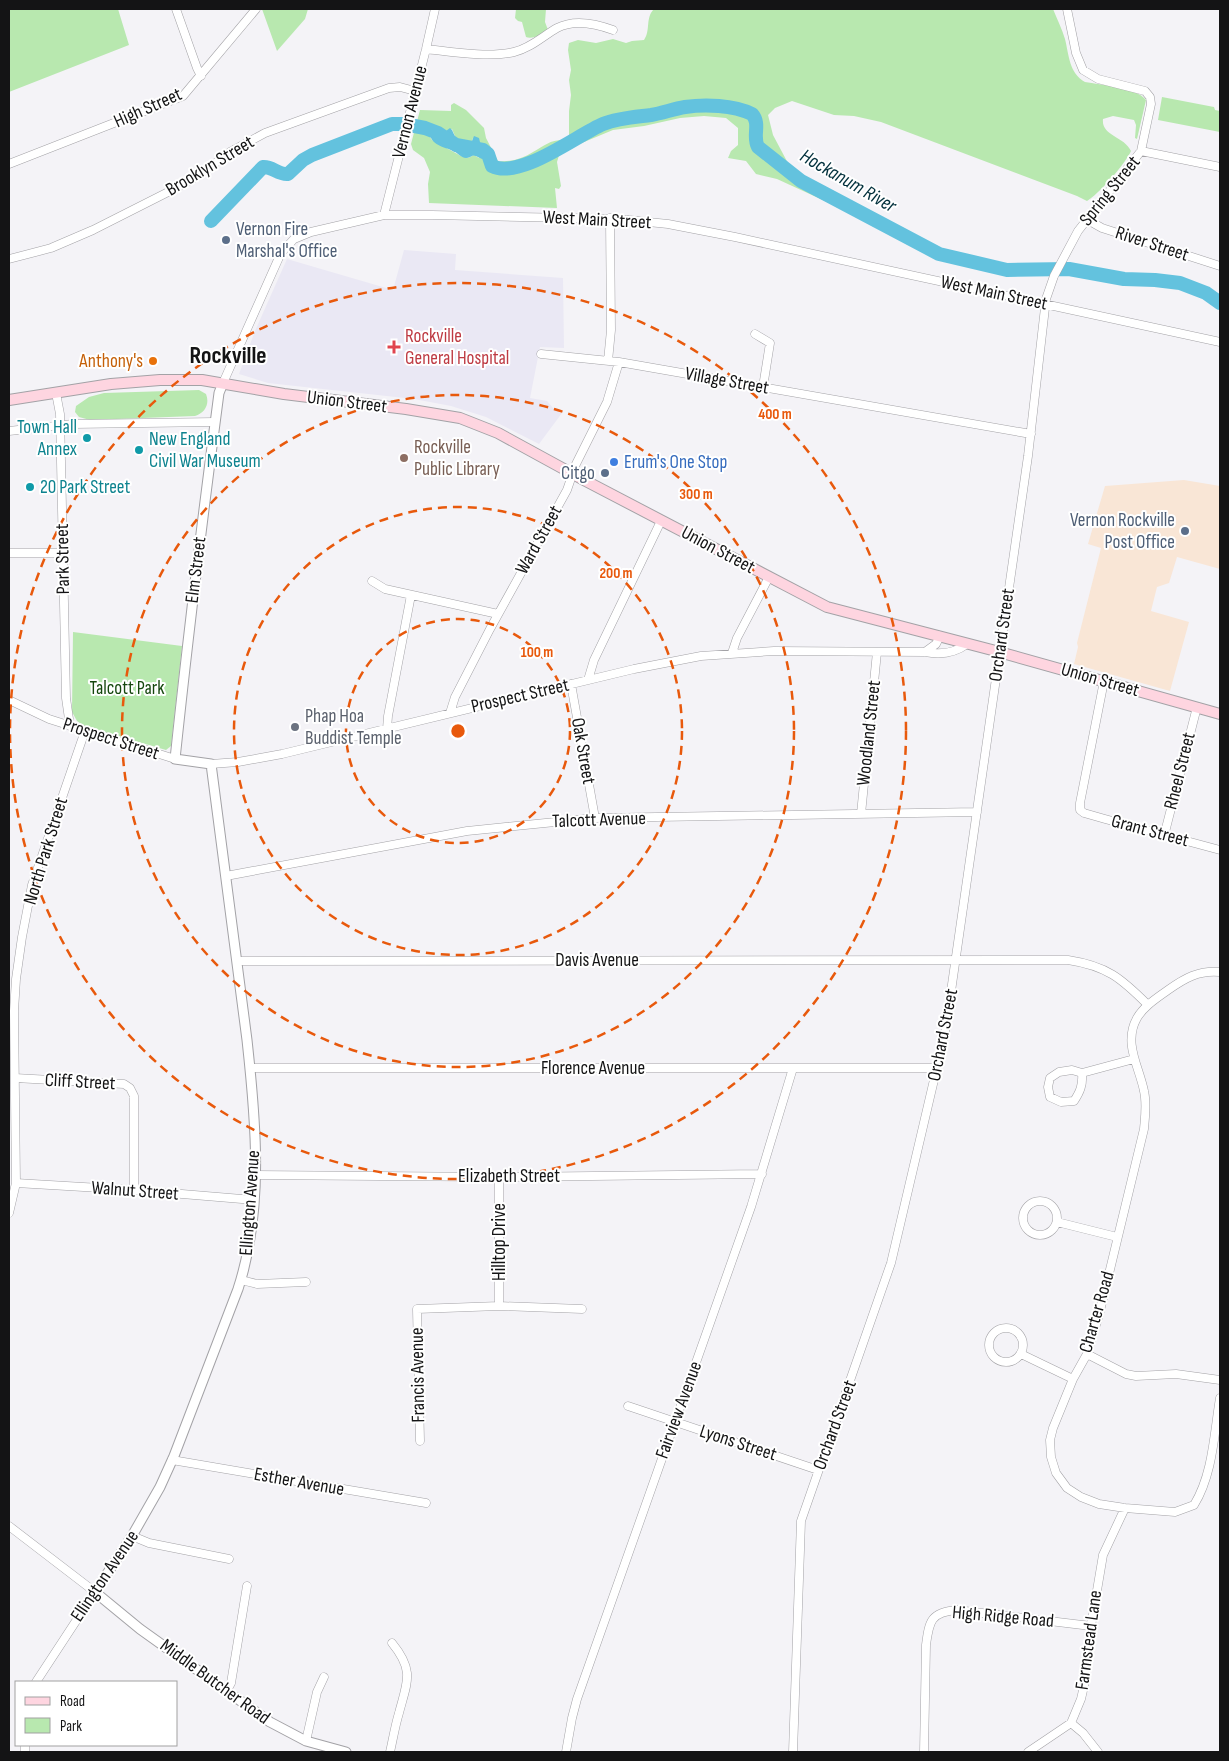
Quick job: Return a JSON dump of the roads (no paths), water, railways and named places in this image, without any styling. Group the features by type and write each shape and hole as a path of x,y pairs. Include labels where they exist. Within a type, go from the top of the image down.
{"main road":[{"path":"9,400 99,385 137,381 202,380 223,383"},
{"name":"Union Street","path":"223,383 284,394 406,409 460,418 498,433 661,521 833,609 999,652 1220,714"}],"street":[{"path":"176,9 201,76"},
{"name":"High Street","path":"9,164 175,100 186,94 256,9"},
{"name":"Vernon Avenue","path":"384,216 426,50 434,9"},
{"path":"1067,9 1076,53 1083,70 1098,79 1143,90 1150,97 1151,106 1141,151"},
{"path":"426,50 508,53 528,47 558,28 568,24 594,24 613,30"},
{"name":"Brooklyn Street","path":"9,259 51,248 93,230 182,185 236,149 271,130 389,88 400,87 415,91"},
{"name":"Spring Street","path":"1045,304 1052,280 1086,219 1141,151 1220,167"},
{"name":"West Main Street","path":"223,383 279,257 288,243 296,237 311,232 384,216 432,214 610,218 668,224 1220,342"},
{"path":"608,361 611,330 610,218"},
{"name":"River Street","path":"1086,219 1102,228 1220,266"},
{"name":"Orchard Street","path":"793,1752 800,1528 804,1510 892,1263 949,1010 1031,434 1045,304"},
{"path":"755,334 770,344 762,387"},
{"name":"Village Street","path":"541,354 619,362 1031,434"},
{"name":"Ward Street","path":"450,713 455,697 498,614 567,490 572,474 607,402 619,362"},
{"name":"Elm Street","path":"175,758 197,559 219,393 223,383"},
{"name":"Park Street","path":"56,393 60,425 66,698 70,726"},
{"path":"9,431 60,425 215,422"},
{"path":"588,680 594,660 661,521"},
{"path":"9,553 63,553"},
{"path":"732,653 737,638 769,577"},
{"path":"372,581 382,588 498,614"},
{"path":"387,729 411,595"},
{"path":"925,652 936,644 940,636"},
{"name":"Prospect Street","path":"9,700 40,716 85,731 175,758 211,764 267,758 666,662 732,653 782,651 925,652 937,654 951,652 967,644"},
{"name":"Woodland Street","path":"861,814 877,652"},
{"name":"Grant Street","path":"1104,682 1080,810 1164,836 1220,850"},
{"name":"Oak Street","path":"571,684 595,818"},
{"name":"Rheel Street","path":"1164,836 1197,707"},
{"name":"North Park Street","path":"9,1213 16,1183 12,1128 15,1078 14,1011 16,979 25,920 32,885 85,731"},
{"name":"Ellington Avenue","path":"37,1681 132,1536 156,1496 172,1460 241,1280 249,1247 255,1175 250,1068 211,764"},
{"name":"Talcott Avenue","path":"226,876 467,830 595,818 977,812"},
{"name":"Davis Avenue","path":"237,961 1068,960 1102,968 1116,976 1148,1005"},
{"name":"Charter Road","path":"1220,972 1199,972 1186,977 1148,1005 1137,1017 1131,1032 1131,1046 1144,1092 1146,1110 1144,1129 1087,1354 1053,1428 1050,1440 1051,1457 1056,1472 1067,1488 1081,1497 1099,1504 1175,1512 1194,1505 1203,1490 1207,1475 1220,1398"},
{"path":"1082,1073 1083,1082 1080,1093 1074,1101 1061,1102 1050,1096 1048,1087 1050,1078 1060,1072 1072,1070 1082,1073 1134,1059"},
{"name":"Florence Avenue","path":"250,1068 937,1068"},
{"name":"Fairview Avenue","path":"566,1752 577,1699 762,1174 794,1068"},
{"name":"Cliff Street","path":"15,1078 124,1084 130,1088 134,1096 134,1190"},
{"name":"Elizabeth Street","path":"255,1175 499,1177 762,1174"},
{"name":"Hilltop Drive","path":"499,1177 499,1306"},
{"name":"Walnut Street","path":"16,1183 254,1200"},
{"path":"1044,1201 1053,1207 1057,1216 1057,1222 1045,1234 1034,1234 1025,1226 1023,1214 1028,1205 1044,1201"},
{"path":"1057,1222 1117,1237"},
{"path":"241,1280 257,1284 306,1282"},
{"name":"Hilltop Drive","path":"417,1309 499,1306 582,1308"},
{"name":"Francis Avenue","path":"417,1309 420,1441"},
{"path":"1009,1328 1014,1330 1022,1338 1023,1349 1021,1354 1012,1362 1000,1362 995,1359 989,1349 990,1338 998,1330 1009,1328"},
{"path":"1021,1354 1074,1379"},
{"path":"1087,1354 1131,1375 1176,1374 1220,1380"},
{"name":"Lyons Street","path":"628,1406 818,1470"},
{"name":"Esther Avenue","path":"172,1460 426,1504"},
{"name":"Farmstead Lane","path":"1071,1723 1084,1686 1090,1626 1103,1555 1124,1508"},
{"path":"9,1526 95,1592"},
{"path":"132,1536 149,1543 229,1559"},
{"path":"226,1692 230,1682 247,1586"},
{"name":"Middle Butcher Road","path":"95,1592 134,1624 226,1692 276,1726 306,1741 346,1752"},
{"name":"High Ridge Road","path":"924,1752 926,1645 928,1628 934,1617 943,1611 957,1610 1090,1626"},
{"path":"390,1752 408,1681 402,1655 392,1643"},
{"path":"306,1741 316,1692 324,1677"},
{"path":"1028,1752 1071,1723 1083,1733 1098,1752"}],"water":[{"path":"450,128 457,141 472,141 474,136 479,138 484,158 482,159 474,155 464,158 452,150 436,144 431,138 431,130 446,131"}],"waterway":[{"name":"Hockanum River","path":"211,221 263,167 288,174 303,160 312,155 392,124 425,128 438,133 456,145 483,150 488,154 492,166 504,169 533,162 609,122 685,107 719,106 752,114 756,122 756,143 758,147 801,181 939,254 1007,270 1069,269 1124,279 1180,283 1206,293 1220,303"}],"place":[{"name":"Vernon Fire Marshal's Office","path":"226,240"},
{"name":"Rockville General Hospital","path":"394,347"},
{"name":"Anthony's","path":"153,361"},
{"name":"Town Hall Annex","path":"87,438"},
{"name":"New England Civil War Museum","path":"139,450"},
{"name":"Rockville Public Library","path":"404,458"},
{"name":"Erum's One Stop","path":"614,462"},
{"name":"Citgo","path":"605,473"},
{"name":"20 Park Street","path":"30,487"},
{"name":"Vernon Rockville Post Office","path":"1185,531"},
{"name":"Phap Hoa Buddist Temple","path":"295,727"}],"district":[{"name":"Rockville","path":"228,355"}],"park label":[{"name":"Talcott Park","path":"127,688"}]}
